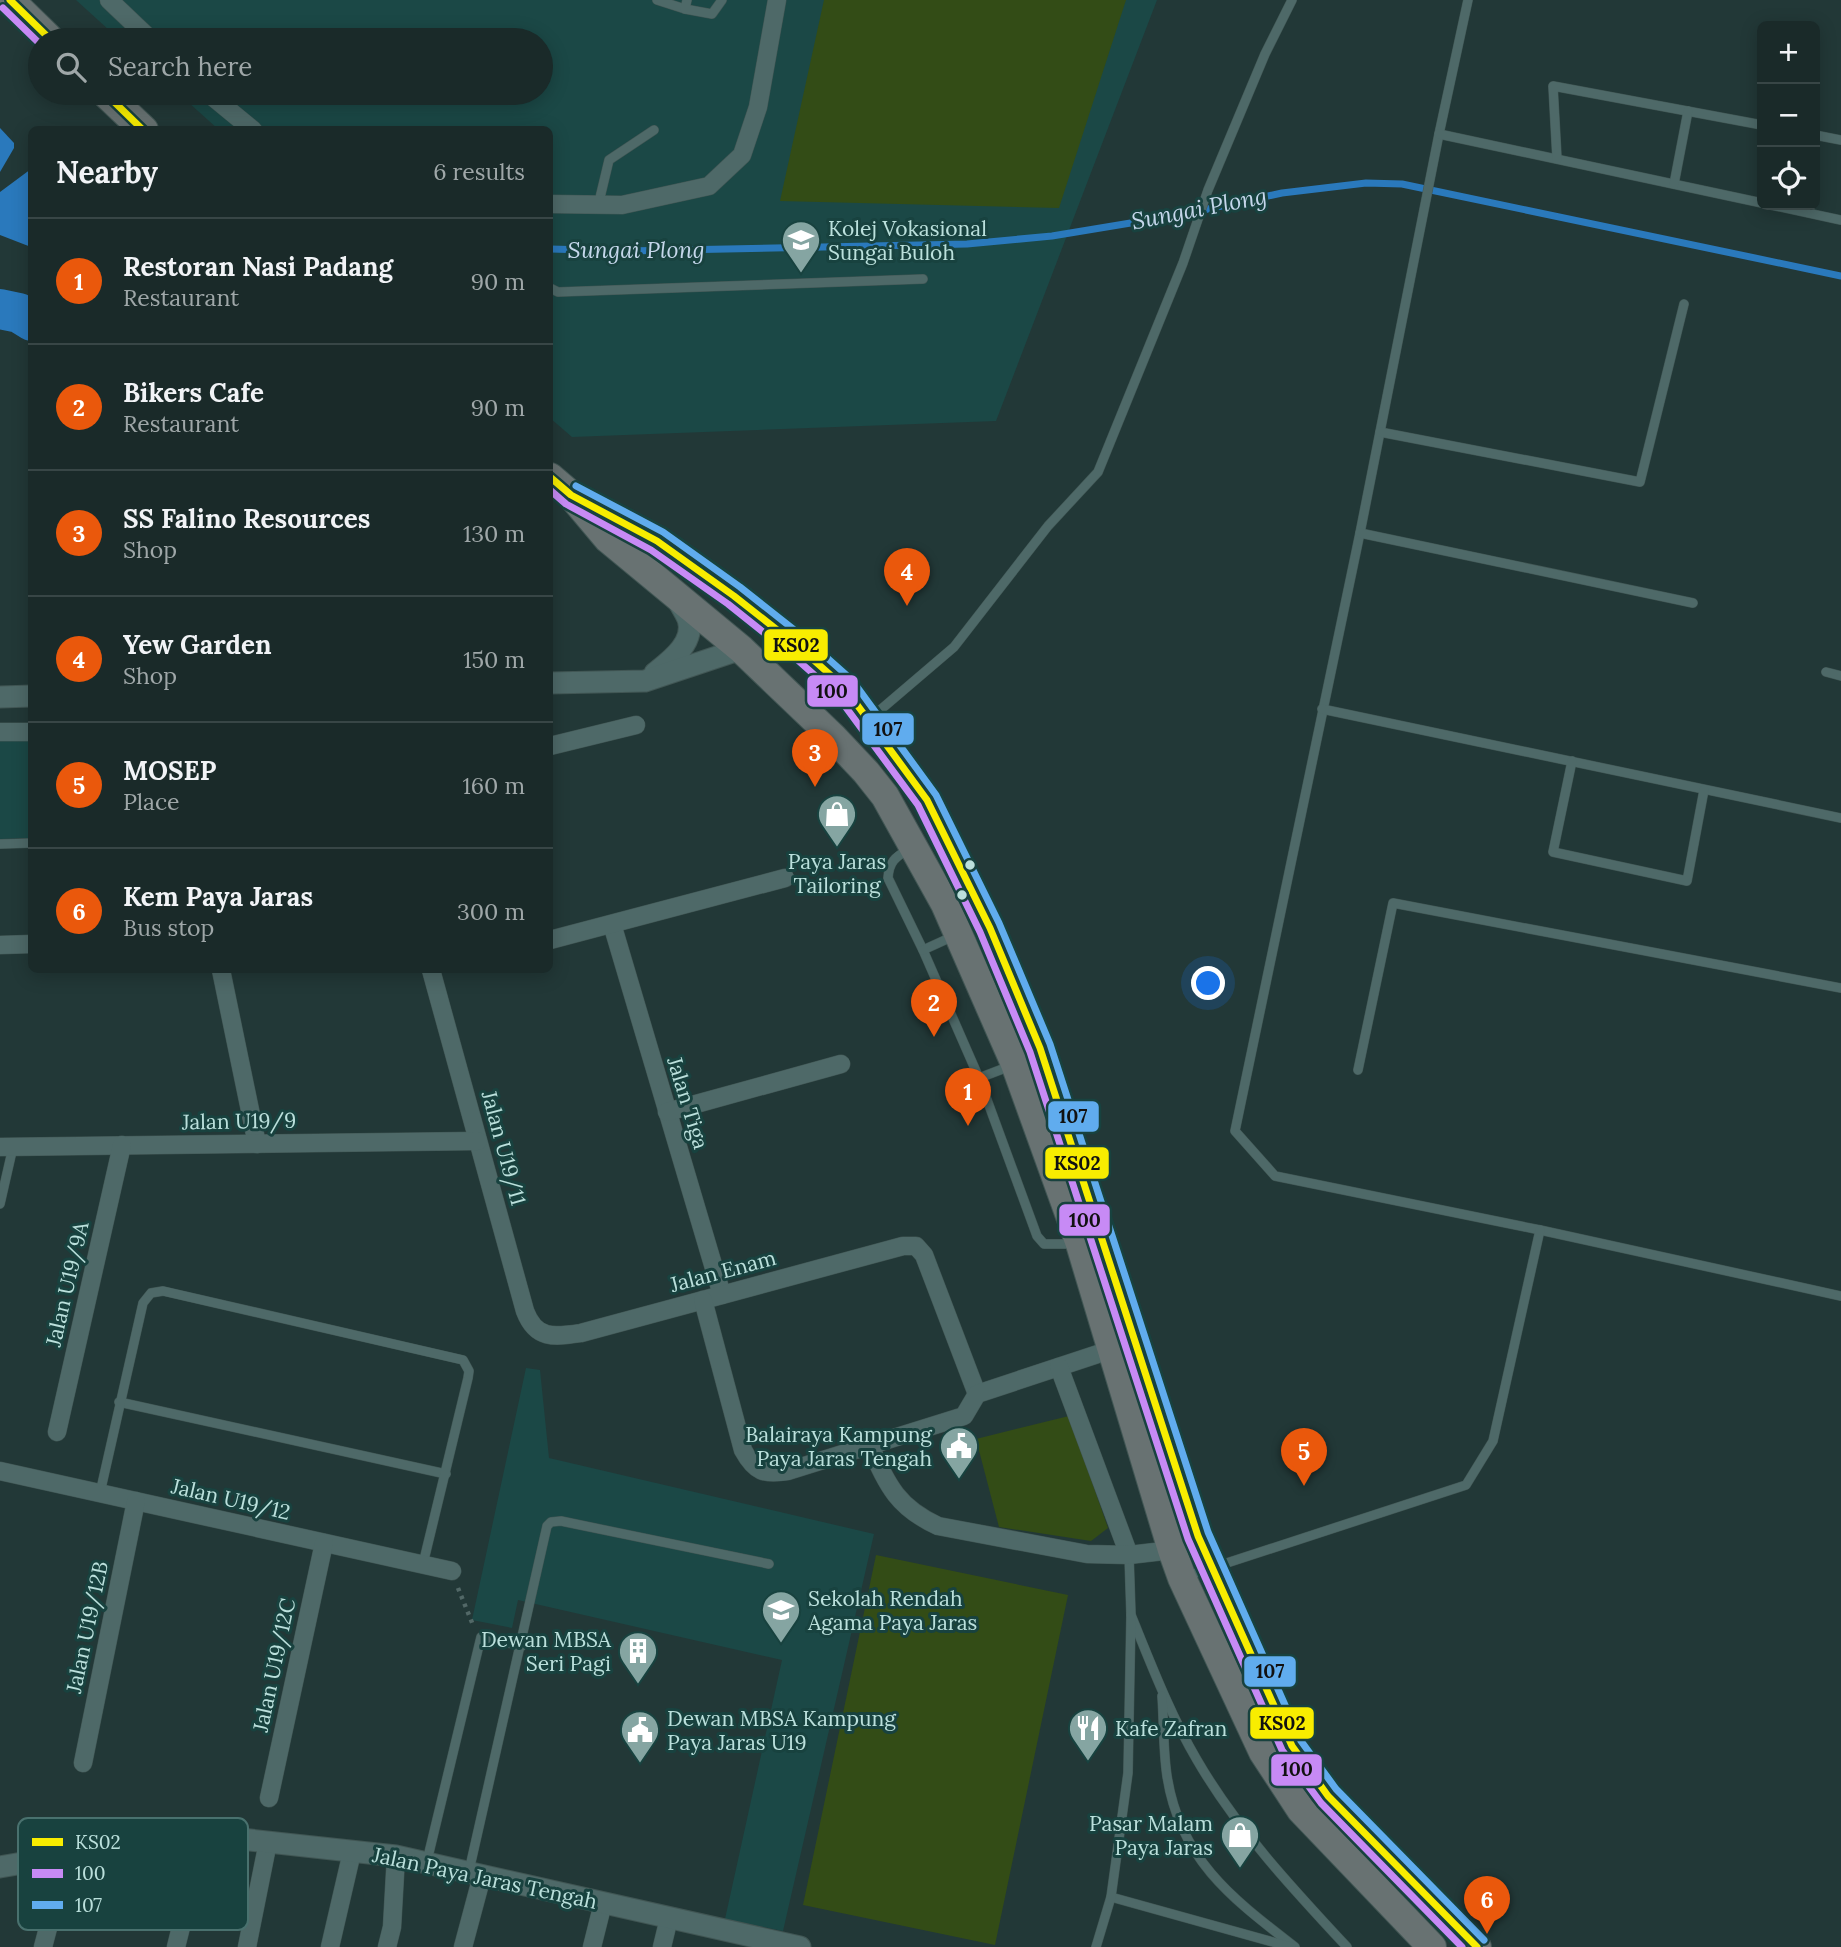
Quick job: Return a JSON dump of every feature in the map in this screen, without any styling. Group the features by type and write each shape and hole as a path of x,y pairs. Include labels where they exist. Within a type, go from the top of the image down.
{"highway":[{"path":"10,0 39,28"},
{"path":"118,105 140,126"},
{"path":"560,486 657,541 800,648 844,687 928,800 990,928 1040,1048 1198,1536 1292,1746 1328,1796 1478,1947"},
{"path":"560,486 608,539 741,649 866,772 885,796 945,904 1015,1064 1080,1244 1110,1350 1182,1578 1263,1752 1301,1810 1432,1947"},
{"path":"657,541 668,557 729,607 741,628 741,649"},
{"path":"741,649 761,649 776,653 811,678 928,800"}],"street":[{"path":"109,0 138,28"},
{"path":"553,204 622,205 709,186 741,155 758,107 777,0"},
{"path":"223,105 248,126"},
{"path":"645,681 676,656 686,642 689,622 673,592"},
{"path":"553,683 645,681 741,649"},
{"path":"0,697 28,696"},
{"path":"553,745 636,724"},
{"path":"0,732 28,732"},
{"path":"553,939 785,878"},
{"name":"Jalan Tiga","path":"612,924 722,1295"},
{"path":"0,945 28,944"},
{"path":"222,973 257,1144"},
{"name":"Jalan U19/11","path":"435,973 525,1311 530,1324 541,1334"},
{"path":"667,1112 841,1064"},
{"name":"Jalan U19/9","path":"6,1147 478,1141"},
{"name":"Jalan U19/9A","path":"57,1432 122,1145"},
{"name":"Jalan Enam","path":"541,1334 581,1334 903,1246 916,1247 924,1255 977,1394"},
{"path":"704,1300 743,1450 758,1470 773,1474 964,1416 977,1394 1110,1350"},
{"path":"1059,1367 1129,1555"},
{"path":"870,1446 884,1478 904,1507 938,1526 1087,1554 1129,1555 1172,1550"},
{"name":"Jalan U19/12","path":"0,1471 452,1571"},
{"name":"Jalan U19/12B","path":"83,1763 136,1501"},
{"name":"Jalan U19/12C","path":"269,1798 324,1543"},
{"name":"Jalan Paya Jaras Tengah","path":"248,1840 396,1856 800,1947"},
{"path":"247,1947 268,1842"},
{"path":"330,1947 352,1852"},
{"path":"387,1947 392,1927 396,1856"},
{"name":"Jalan Paya Jaras Tengah","path":"0,1867 18,1864"},
{"path":"463,1947 475,1874"},
{"path":"592,1947 603,1903"},
{"path":"662,1947 669,1917"},
{"path":"43,1947 47,1930"},
{"path":"176,1947 180,1930"}],"lane":[{"path":"657,0 712,13 722,0"},
{"path":"870,719 954,647 1048,526 1098,472 1195,230 1208,190 1265,54 1292,0"},
{"path":"1468,0 1235,1131 1275,1176 1541,1230 1841,1297"},
{"path":"1557,159 1553,86 1757,124"},
{"path":"1674,184 1688,111"},
{"path":"598,206 609,160 654,131"},
{"path":"1439,134 1757,202"},
{"path":"1820,136 1841,140"},
{"path":"1794,210 1841,220"},
{"path":"553,290 558,292 923,279"},
{"path":"1380,432 1640,482 1684,304"},
{"path":"1360,533 1693,603"},
{"path":"1826,672 1841,676"},
{"path":"1322,709 1841,818"},
{"path":"1572,761 1553,852 1687,881 1704,790"},
{"path":"0,844 28,844"},
{"path":"913,847 895,857 888,866 888,878 979,1078 1037,1236 1044,1244 1049,1245 1080,1244"},
{"path":"1358,1070 1393,903 1841,988"},
{"path":"923,950 958,934"},
{"path":"979,1078 1015,1064"},
{"path":"0,1204 6,1147"},
{"path":"1182,1578 1466,1485 1493,1441 1541,1230"},
{"path":"100,1493 143,1303 150,1293 163,1291 463,1360 469,1371 468,1378 423,1564"},
{"path":"120,1402 446,1474"},
{"path":"475,1874 545,1531 551,1522 769,1564"},
{"path":"1096,1947 1111,1897 1128,1773 1131,1615 1129,1555"},
{"path":"1131,1615 1162,1691 1197,1761 1245,1830 1290,1885 1347,1947"},
{"path":"427,1863 481,1637 522,1646"},
{"path":"1162,1691 1167,1777 1181,1826 1204,1868 1236,1902 1293,1947"},
{"path":"1111,1897 1293,1947"}],"path":[{"path":"452,1571 469,1620 481,1637"}],"shaded area":[{"name":"Kolej Vokasional Sungai Buloh","path":"76,0 1157,0 996,421 572,437 553,421 553,126 215,126 191,105 553,105 553,28 107,28"},
{"path":"28,739 28,838 0,839 0,740"},
{"name":"Sekolah Rendah Agama Paya Jaras","path":"526,1368 540,1370 549,1458 874,1534 783,1931 725,1919 782,1660 518,1600 512,1628 472,1620"}],"green space":[{"path":"824,0 1126,0 1059,208 780,201"},
{"path":"1069,1416 1108,1528 1091,1541 999,1527 976,1439"},
{"path":"876,1555 1068,1595 995,1945 803,1905"}],"water":[{"path":"0,128 14,143 14,148 0,172"},
{"path":"28,171 28,246 0,235 0,192"}],"waterway":[{"name":"Sungai Plong","path":"553,249 627,251 967,244 1052,236 1185,214 1282,193 1366,183 1402,184 1841,276"},
{"name":"Sungai Plong","path":"0,309 19,313 28,319"}],"transit line":[{"name":"KS02","path":"10,0 39,28"},
{"name":"100","path":"3,8 28,32"},
{"name":"KS02","path":"117,105 139,126"},
{"name":"KS02","path":"553,480 571,495 657,541 800,648 844,687 927,800 990,928 1040,1048 1198,1536 1292,1746 1328,1796 1477,1947"},
{"name":"107","path":"576,486 663,532 740,587 807,640 852,680 936,795 999,923 1050,1044 1208,1532 1301,1741 1336,1789 1484,1940"},
{"name":"100","path":"553,493 566,504 651,550 728,604 793,656 836,694 918,805 980,932 1030,1052 1188,1539 1282,1750 1321,1803 1462,1947"}],"place":[{"name":"Kolej Vokasional Sungai Buloh","path":"801,274"},
{"name":"Yew Garden","path":"907,606"},
{"name":"SS Falino Resources","path":"815,787"},
{"name":"Paya Jaras Tailoring","path":"837,848"},
{"name":"Bikers Cafe","path":"934,1037"},
{"name":"Restoran Nasi Padang","path":"968,1126"},
{"name":"Balairaya Kampung Paya Jaras Tengah","path":"959,1480"},
{"name":"MOSEP","path":"1304,1486"},
{"name":"Sekolah Rendah Agama Paya Jaras","path":"781,1644"},
{"name":"Dewan MBSA Seri Pagi","path":"638,1685"},
{"name":"Kafe Zafran","path":"1088,1762"},
{"name":"Dewan MBSA Kampung Paya Jaras U19","path":"640,1764"},
{"name":"Pasar Malam Paya Jaras","path":"1240,1869"},
{"name":"Kem Paya Jaras","path":"1487,1934"}]}
